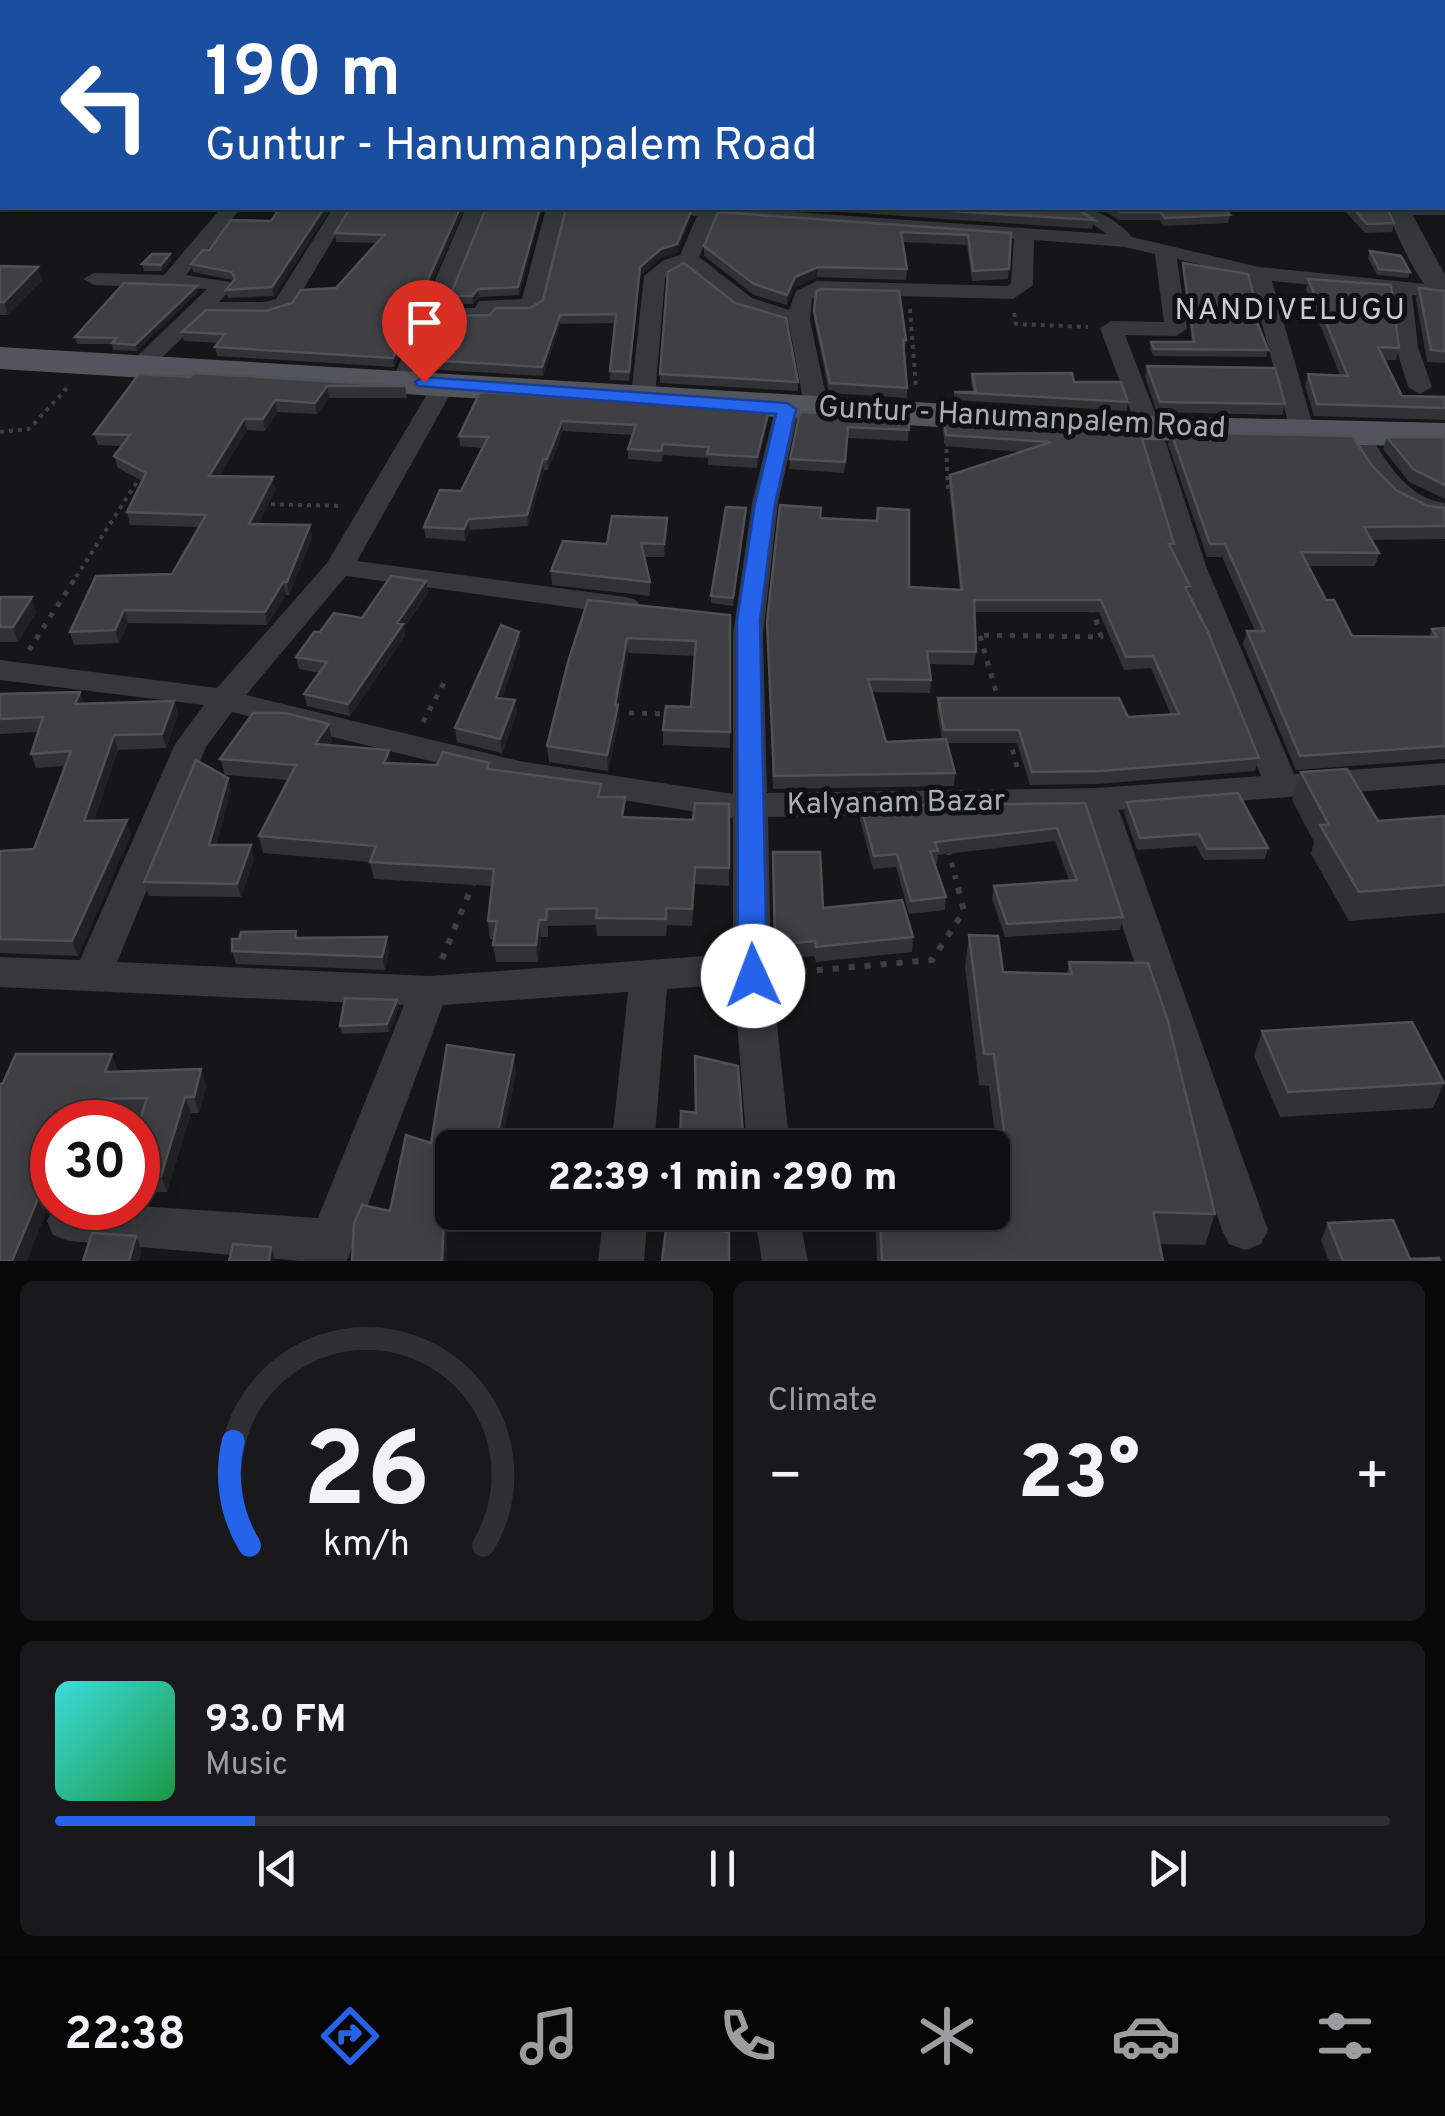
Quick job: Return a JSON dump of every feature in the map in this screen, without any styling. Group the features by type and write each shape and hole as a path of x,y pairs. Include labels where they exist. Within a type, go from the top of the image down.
{"main road":[{"name":"Guntur - Hanumanpalem Road","path":"0,358 932,417 1149,428 1445,435"}],"street":[{"path":"170,282 229,210"},
{"path":"202,308 267,309 284,303 341,210"},
{"path":"404,382 475,210"},
{"path":"432,314 483,315 487,306 530,306 555,210"},
{"path":"694,210 923,216 1024,233 1125,241 1259,273 1445,293 1436,264 1398,210"},
{"path":"1082,210 1114,228 1125,241"},
{"path":"642,397 655,276 671,264 688,259 709,211"},
{"path":"767,1130 752,972 739,619 765,504 802,410 800,297 817,287 1012,293 1022,285 1024,233"},
{"path":"1111,328 1176,329 1165,250"},
{"path":"688,259 744,303 799,320"},
{"path":"1259,273 1275,368 1302,430"},
{"path":"94,279 222,286 140,366"},
{"path":"1401,289 1407,347 1420,387"},
{"path":"1111,328 1136,366 1149,428 1192,566 1281,784"},
{"path":"93,974 184,756 224,700 340,566 444,384"},
{"path":"1355,432 1395,492 1432,511 1445,511"},
{"path":"340,566 515,594 651,609"},
{"name":"Kalyanam Bazar","path":"8,670 192,692 520,772 748,808 1098,800 1445,774"},
{"path":"1381,778 1445,788"},
{"path":"1098,800 1245,1230"},
{"path":"0,972 429,991 649,975 752,972"},
{"path":"634,1130 649,975"},
{"path":"149,1230 328,1250 429,991"},
{"path":"621,1261 624,1230"},
{"path":"779,1230 785,1261"}],"path":[{"path":"908,289 948,491 967,492"},
{"path":"1012,293 1016,324 1111,328"},
{"path":"0,432 21,431 37,423 88,363"},
{"path":"8,670 145,470"},
{"path":"125,501 144,502"},
{"path":"259,504 374,507"},
{"path":"960,634 1101,636 1093,607"},
{"path":"980,636 1001,709"},
{"path":"410,747 445,682"},
{"path":"629,714 688,714"},
{"path":"1006,728 1027,801"},
{"path":"752,972 932,960 964,911 936,803"},
{"path":"429,991 482,863"}],"building":[{"path":"279,210 323,210 272,287 226,290 235,279 232,272 191,264 203,250 209,250 231,220 271,221"},
{"path":"349,210 459,210 393,358 215,347 225,334 182,332 206,310 266,311 292,303 301,290 336,288 384,235 335,233"},
{"path":"485,210 539,210 518,287 478,289 472,296 450,296"},
{"path":"566,210 691,211 677,244 661,249 640,267 629,372 610,371 616,314 560,315 542,367 424,360 442,316 490,315 496,308 530,308 543,300"},
{"path":"935,210 1079,210 1094,220"},
{"path":"1117,210 1225,210 1230,215 1165,218 1160,212"},
{"path":"1355,210 1388,210 1394,223 1367,224"},
{"path":"718,212 1011,233 1009,269 973,271 968,235 901,232 907,269 818,267 795,277 787,295 754,284 704,246"},
{"path":"1370,251 1401,256 1410,272 1379,269"},
{"path":"152,254 170,254 161,265 142,264"},
{"path":"684,263 735,303 786,318 798,382 660,374 668,272"},
{"path":"1183,263 1248,274 1257,307 1251,307 1268,350 1154,349 1151,342 1194,342"},
{"path":"0,266 38,267 0,302"},
{"path":"1308,279 1391,285 1399,348 1378,347 1402,396 1445,397 1445,408 1317,404 1308,374 1348,376"},
{"path":"124,283 197,286 135,345 112,343 117,338 75,337"},
{"path":"1419,288 1445,291 1445,351 1431,350"},
{"path":"899,291 907,388 830,383 814,311 816,292"},
{"path":"1147,366 1275,368 1285,404 1160,402"},
{"path":"193,373 405,386 327,386 315,403 275,400 263,419 244,419 209,476 273,477 249,524 310,525 287,582 283,582 265,612 124,610 115,630 70,632 96,576 172,574 206,515 127,512 146,473 114,456 130,435 94,434 139,374 190,377"},
{"path":"1072,373 1074,382 1121,382 1128,402 954,392 976,392 972,374"},
{"path":"480,392 769,410 757,457 707,454 709,447 663,444 661,451 628,449 636,425 562,421 547,459 543,459 527,515 469,519 464,529 424,527 440,490 461,491 488,437 459,436"},
{"path":"800,412 909,418 909,430 848,427 845,462 790,459"},
{"path":"944,420 1140,432 1174,544 1169,544 1190,586 1185,587 1208,632 1259,758 1100,771 1032,772 1019,730 944,730 938,698 1119,698 1128,717 1179,714 1153,656 1126,657 1101,600 974,600 976,652 927,651 931,680 868,679 886,742 946,739 955,773 774,776 767,622 780,505 821,508 820,518 877,521 878,508 909,510 909,587 962,590 950,475 1051,442 946,435"},
{"path":"1171,432 1352,436 1373,467 1396,490 1428,506 1445,508 1445,526 1364,527 1379,553 1301,552 1326,600 1334,600 1352,636 1437,637 1432,629 1445,628 1445,746 1300,756 1247,631 1264,631 1225,544 1210,544"},
{"path":"1387,437 1445,437 1445,485 1413,469"},
{"path":"726,507 746,508 733,598 711,596"},
{"path":"612,516 667,518 664,544 641,543 650,582 551,571 563,541 607,544"},
{"path":"391,576 426,581 397,623 403,624 348,704 304,694 327,662 296,657 314,632 320,632 334,613 362,618"},
{"path":"0,597 32,597 13,627 0,627"},
{"path":"588,600 730,615 730,732 663,730 666,706 691,707 696,641 627,638 607,755 547,746"},
{"path":"501,625 519,632 496,698 515,700 500,739 455,728"},
{"path":"80,692 75,704 174,701 162,734 114,735 84,821 127,820 72,941 0,939 0,851 34,849 71,751 31,754 43,717 0,719 0,694"},
{"path":"253,713 285,713 329,724 315,744 389,750 384,763 437,765 443,752 489,763 487,769 601,784 598,797 625,797 622,817 693,820 695,803 729,804 729,868 695,867 692,909 666,908 666,919 596,918 597,908 547,909 546,920 539,920 536,945 493,945 497,921 488,921 494,869 370,862 376,846 259,836 296,765 220,759"},
{"path":"196,760 228,778 209,845 251,845 237,884 144,882"},
{"path":"1347,769 1378,821 1445,816 1445,885 1359,892 1320,825 1329,825 1301,772"},
{"path":"1238,793 1268,848 1207,849 1199,834 1140,838 1127,802"},
{"path":"1085,803 1123,917 1007,924 994,886 1077,880 1057,828 935,842 938,851 930,851 946,897 911,901 897,854 874,856 861,806"},
{"path":"773,852 820,852 823,908 902,900 913,937 816,947 815,941 775,945"},
{"path":"296,931 295,938 387,937 382,957 232,951 232,939 239,939 241,932"},
{"path":"969,935 998,936 1003,972 1072,974 1069,962 1148,963 1168,1021 1215,1214 1153,1212 1163,1261 882,1261 881,1230 1010,1230 1010,1130 1004,1130 994,1054 984,1054"},
{"path":"345,998 397,1000 387,1024 340,1026"},
{"path":"1412,1022 1444,1083 1288,1092 1262,1031"},
{"path":"447,1045 514,1055 498,1130 435,1130 435,1230 443,1230 442,1261 352,1261 354,1224 362,1205 390,1211 406,1135 431,1143"},
{"path":"16,1054 112,1054 105,1072 201,1069 194,1097 185,1097 161,1176 160,1100 30,1100 30,1218 12,1261 0,1261 3,1083"},
{"path":"695,1056 738,1066 743,1130 680,1130 681,1111 696,1113"},
{"path":"1393,1220 1410,1259 1440,1261 1343,1261 1328,1223"},
{"path":"666,1230 729,1233 729,1261 662,1261"},
{"path":"92,1233 136,1236 129,1261 83,1261"},
{"path":"233,1244 271,1247 269,1261 229,1261"}],"district":[{"name":"NANDIVELUGU","path":"1291,311"}],"route":[{"path":"424,382 787,409 765,504 748,620 753,976"}]}
